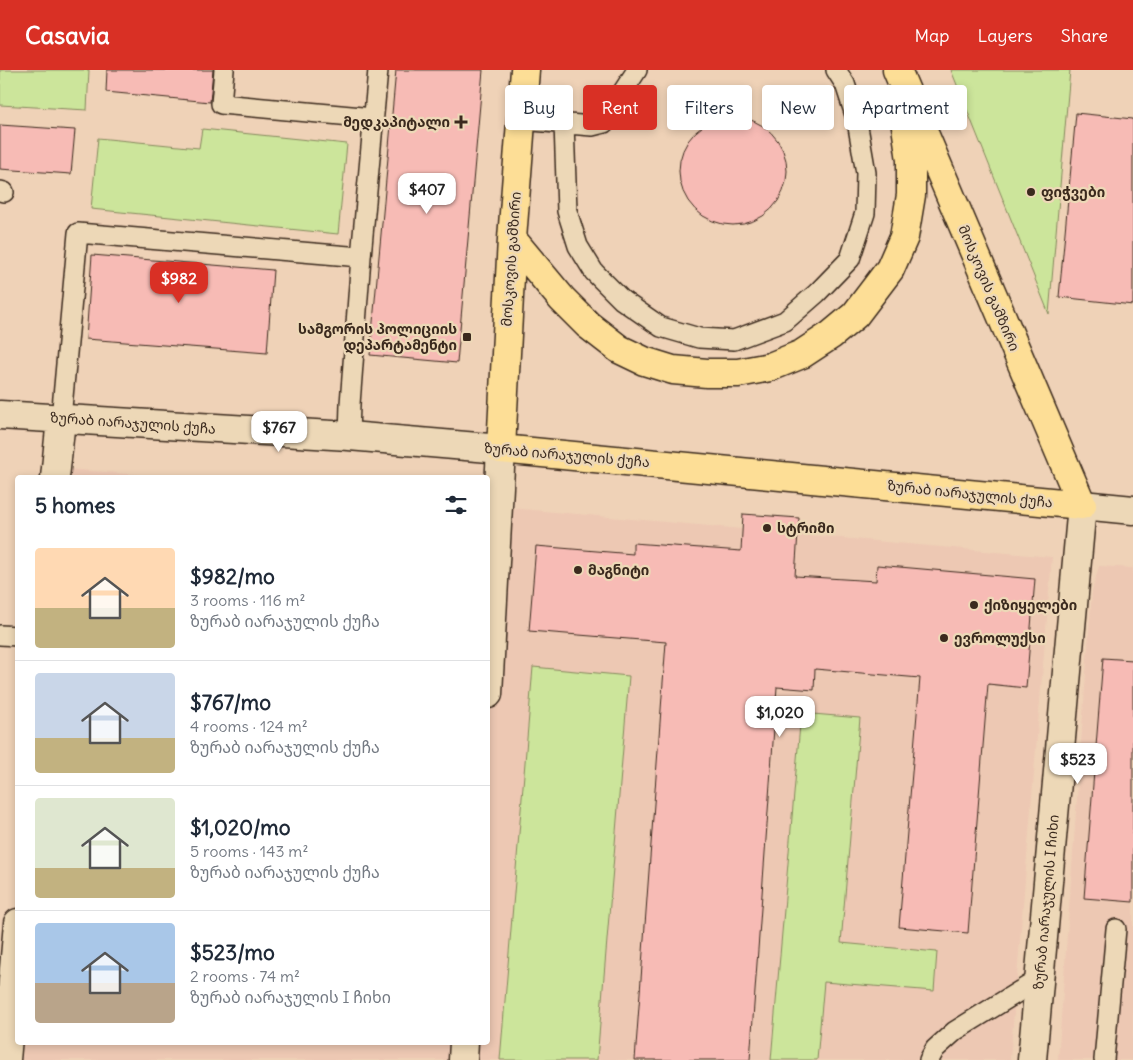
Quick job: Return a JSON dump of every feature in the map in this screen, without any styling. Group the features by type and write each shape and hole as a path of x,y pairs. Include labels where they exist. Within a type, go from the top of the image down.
{"main road":[{"name":"მოსკოვის გამზირი","path":"524,85 525,70"},
{"name":"მოსკოვის გამზირი","path":"898,73 1082,505"},
{"path":"512,239 562,299 588,325 619,349 644,361 673,370 738,373 770,367 802,354 831,335 855,315 890,268 904,237 911,195 911,160 898,73"},
{"name":"მოსკოვის გამზირი","path":"501,449 512,239 520,130"},
{"name":"ზურაბ იარაჯულის ქუჩა","path":"501,449 1082,505"}],"street":[{"name":"ზურაბ იარაჯულის ქუჩა","path":"0,414 349,436 501,449"},
{"path":"55,475 61,418"},
{"path":"490,656 501,449"},
{"name":"ზურაბ იარაჯულის ქუჩა","path":"1082,505 1133,510"},
{"name":"ზურაბ იარაჯულის I ჩიხი","path":"1032,1060 1082,505"},
{"path":"6,1060 15,957"},
{"path":"463,1060 464,1045"}],"lane":[{"path":"224,70 221,104 373,118"},
{"path":"349,436 361,257 378,70"},
{"path":"573,124 592,126 604,123 614,112 620,96 637,70"},
{"path":"564,130 567,211 578,246 594,272 622,300 662,327 699,338 734,340 785,321 817,293 850,259 865,213 866,173 857,121 845,84 836,70"},
{"path":"61,418 78,233 361,257"},
{"path":"0,636 15,636"},
{"path":"1104,1060 1116,929"},
{"path":"929,1060 935,1049 955,1031 1039,978"}],"shaded area":[{"path":"69,469 140,475 69,475"},
{"path":"490,506 1052,557 1010,1060 22,1060 23,1045 490,1045"},
{"path":"1099,566 1133,568 1133,1060 1058,1060 1092,591"}],"green space":[{"path":"0,70 89,70 87,110 0,105"},
{"name":"ფიჭვები","path":"951,70 1070,70 1049,314 967,110 967,85 957,85"},
{"path":"202,129 347,144 338,234 91,209 98,138 199,148"},
{"path":"533,667 629,676 597,1060 500,1060"},
{"path":"801,713 860,718 841,943 937,952 934,991 824,982 817,1060 771,1060"}],"building":[{"path":"107,70 213,70 210,102 106,92"},
{"path":"396,70 483,70 457,363 370,355"},
{"path":"1076,113 1133,119 1133,305 1059,297"},
{"path":"752,120 754,121 762,125 762,130 768,130 778,141 786,160 786,182 778,201 763,216 744,224 722,224 703,216 688,201 680,182 680,160 683,150 688,141 698,130 752,130"},
{"path":"0,125 75,130 71,174 0,169"},
{"path":"92,255 273,270 267,353 86,339"},
{"path":"743,514 799,518 795,576 876,581 877,565 1035,579 1026,688 988,684 968,933 899,927 920,678 815,669 814,690 777,687 750,1060 635,1060 666,642 529,631 536,546 633,554 633,543 741,551"},
{"path":"1103,658 1133,660 1133,902 1084,898"}],"place":[{"name":"მედკაპიტალი","path":"461,122"},
{"name":"ფიჭვები","path":"1031,192"},
{"name":"სამგორის პოლიციის დეპარტამენტი","path":"467,337"},
{"name":"სტრიმი","path":"767,528"},
{"name":"მაგნიტი","path":"578,570"},
{"name":"ქიზიყელები","path":"974,605"},
{"name":"ევროლუქსი","path":"944,638"}]}
